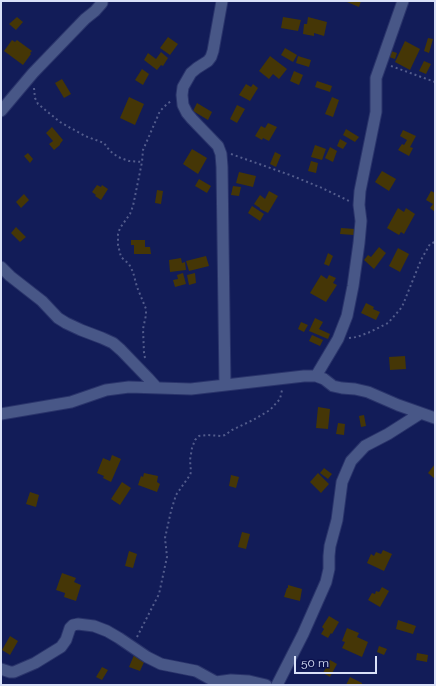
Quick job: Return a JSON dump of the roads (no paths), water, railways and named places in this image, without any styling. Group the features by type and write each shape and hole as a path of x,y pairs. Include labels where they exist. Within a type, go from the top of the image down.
{"street":[{"path":"1,111 33,74 85,19 95,11 102,1"},
{"path":"222,1 212,57 191,73 183,87 182,95 183,104 187,113 218,146 221,154 225,385"},
{"path":"316,376 338,339 347,316 359,243 361,221 359,206 360,192 376,112 376,78 403,1"},
{"path":"1,267 42,301 62,320 81,330 113,343 145,374 157,388"},
{"path":"1,414 71,402 106,390 129,387 191,389 255,381 316,376 324,379 333,386 368,392 435,418"},
{"path":"277,685 303,634 326,582 330,568 330,546 337,520 342,482 351,461 365,446 388,434 421,413"},
{"path":"1,669 14,672 41,660 61,647 66,640 70,628 73,625 78,624 94,626 107,631 156,662 196,671 217,684 231,680 249,681 266,685"}]}
